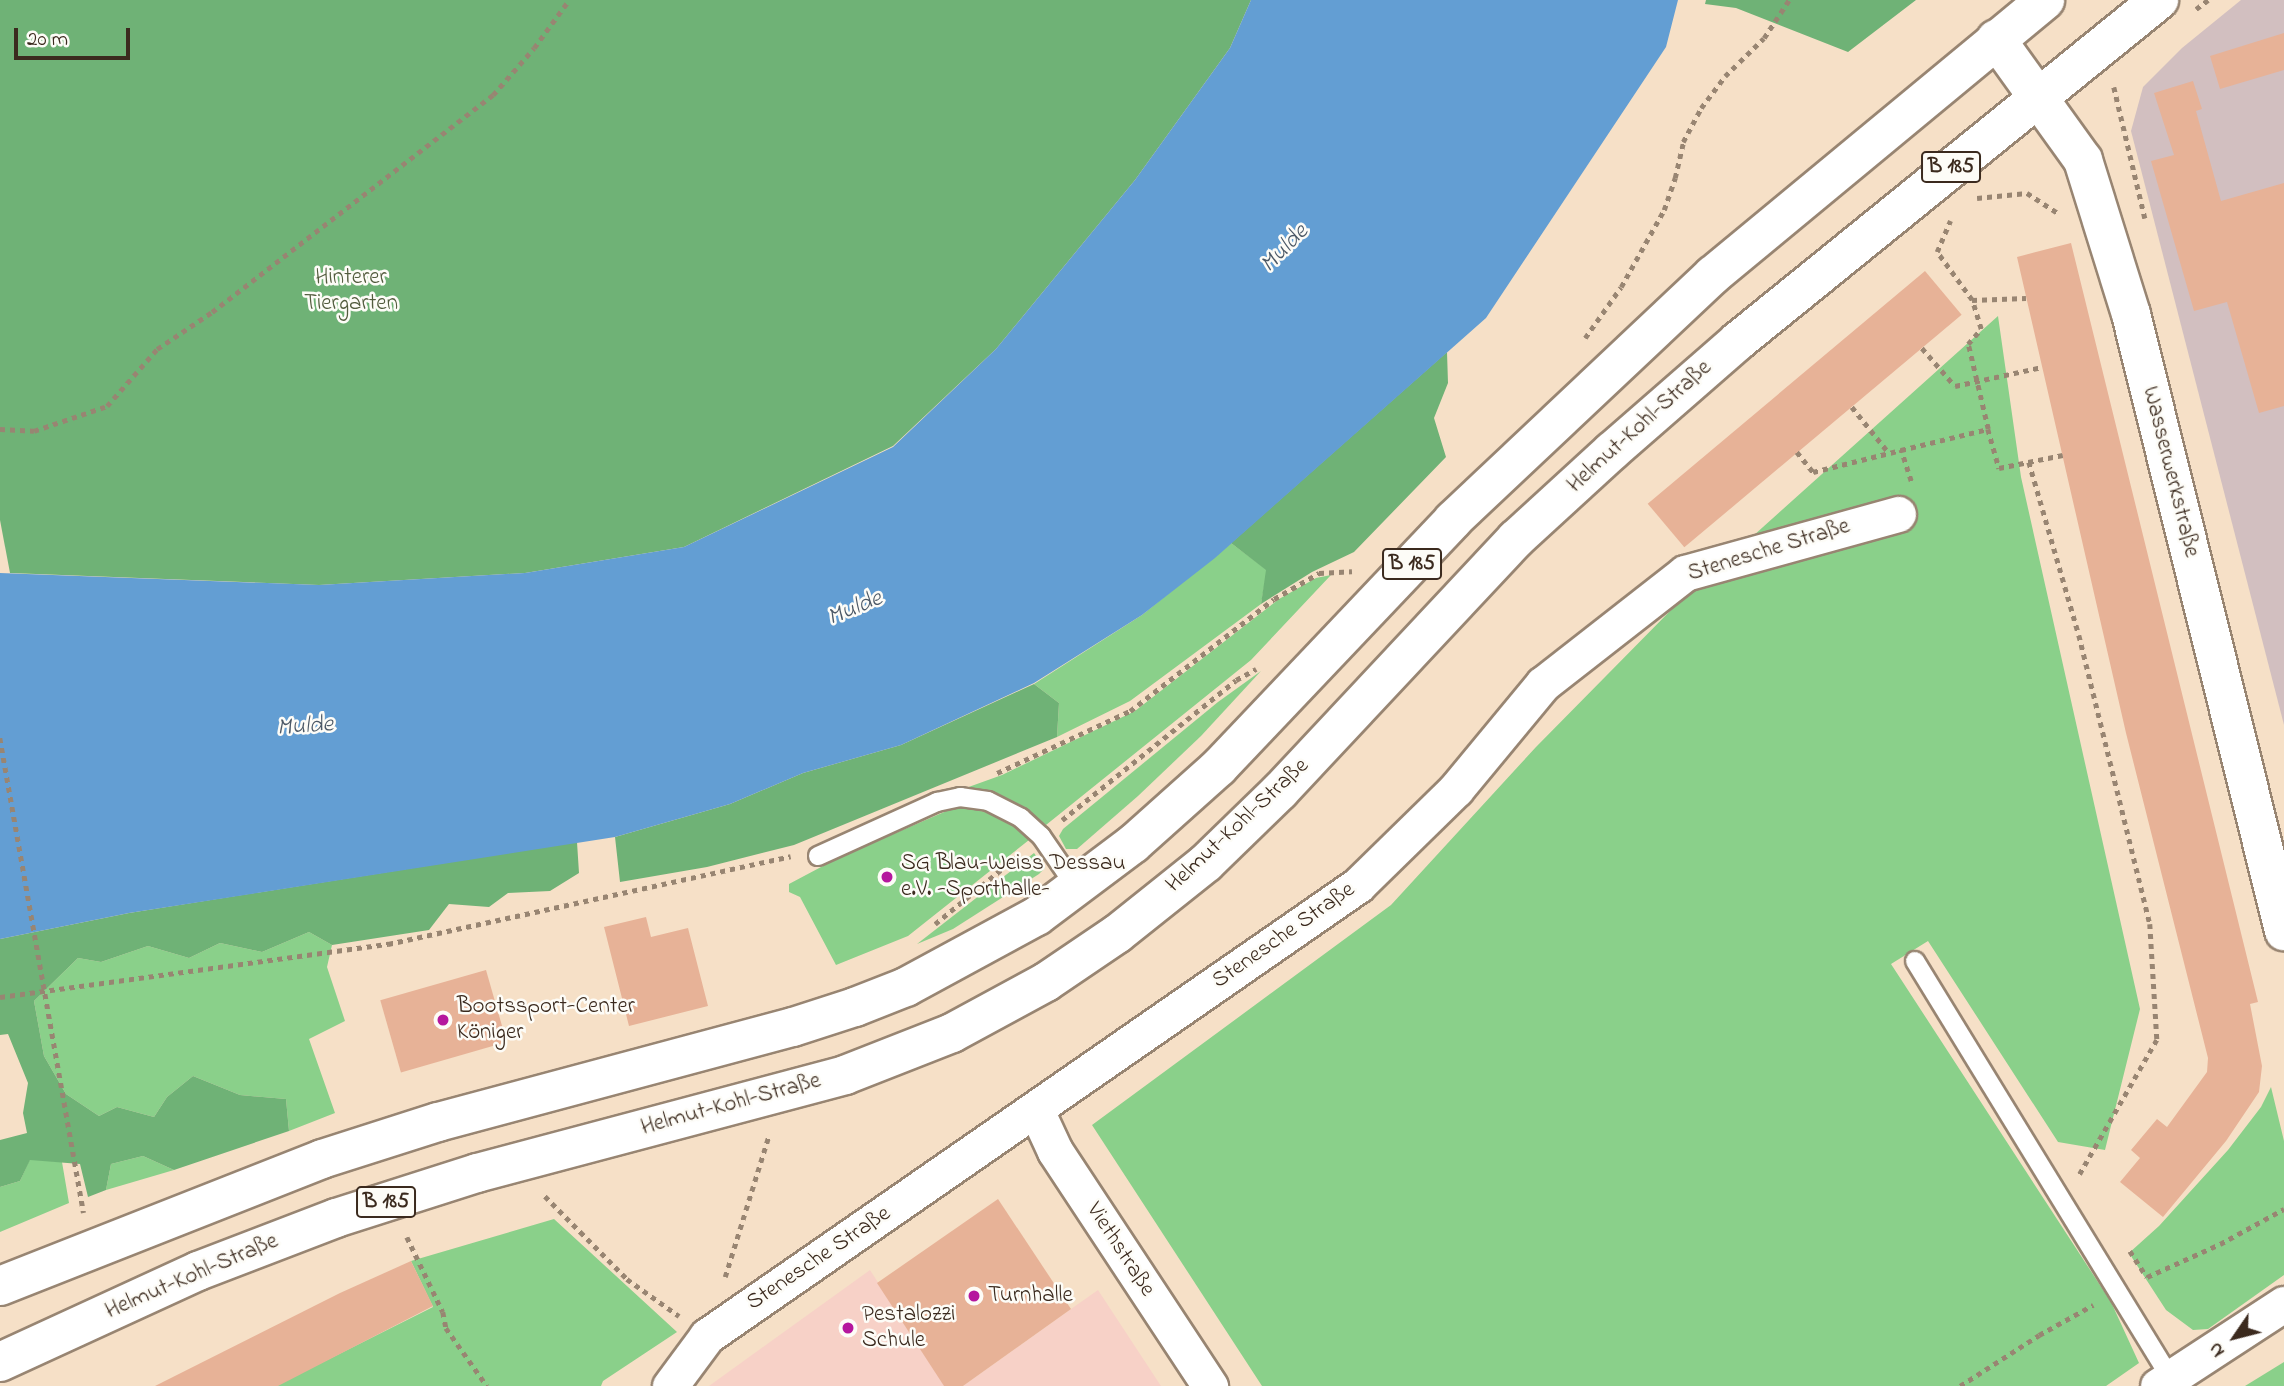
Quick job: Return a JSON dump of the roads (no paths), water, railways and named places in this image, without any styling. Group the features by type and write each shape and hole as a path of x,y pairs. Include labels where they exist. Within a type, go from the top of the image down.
{"main road":[{"name":"B 185","path":"0,1286 322,1159 425,1126 793,1027 855,1007 906,988 1037,916 1133,844 1219,767 1453,520 1713,275 2045,0"},
{"name":"Helmut-Kohl-Straße","path":"0,1362 198,1272 336,1218 477,1173 845,1075 951,1033 1046,982 1117,934 1206,863 1280,791 1516,539 1612,451 1748,332 2159,0"},
{"name":"Wasserwerkstraße","path":"1996,39 2083,160 2131,314 2284,931"}],"street":[{"name":"Stenesche Straße","path":"670,1386 707,1336 1358,885 1456,789 1543,684 1685,573 1898,514"},
{"name":"Viethstraße","path":"1036,1110 1055,1151 1210,1386"},
{"path":"2165,1382 2284,1304"}],"lane":[{"path":"818,856 937,802 960,797 988,801 1021,818 1041,836 1076,887"},
{"path":"1915,961 2165,1382"}],"water":[{"name":"Mulde","path":"1251,0 1678,0 1666,47 1486,318 1215,558 1142,615 1034,683 901,745 803,773 730,804 615,837 129,913 0,939 0,573 319,585 525,573 684,547 893,447 996,349 1135,180 1230,48"}],"place":[{"name":"SG Blau-Weiss Dessau e.V. -Sporthalle-","path":"887,877"},
{"name":"Bootssport-Center Königer","path":"443,1020"},
{"name":"Turnhalle","path":"974,1296"},
{"name":"Pestalozzi Schule","path":"848,1328"}],"park label":[{"name":"Hinterer Tiergarten","path":"351,291"}]}
